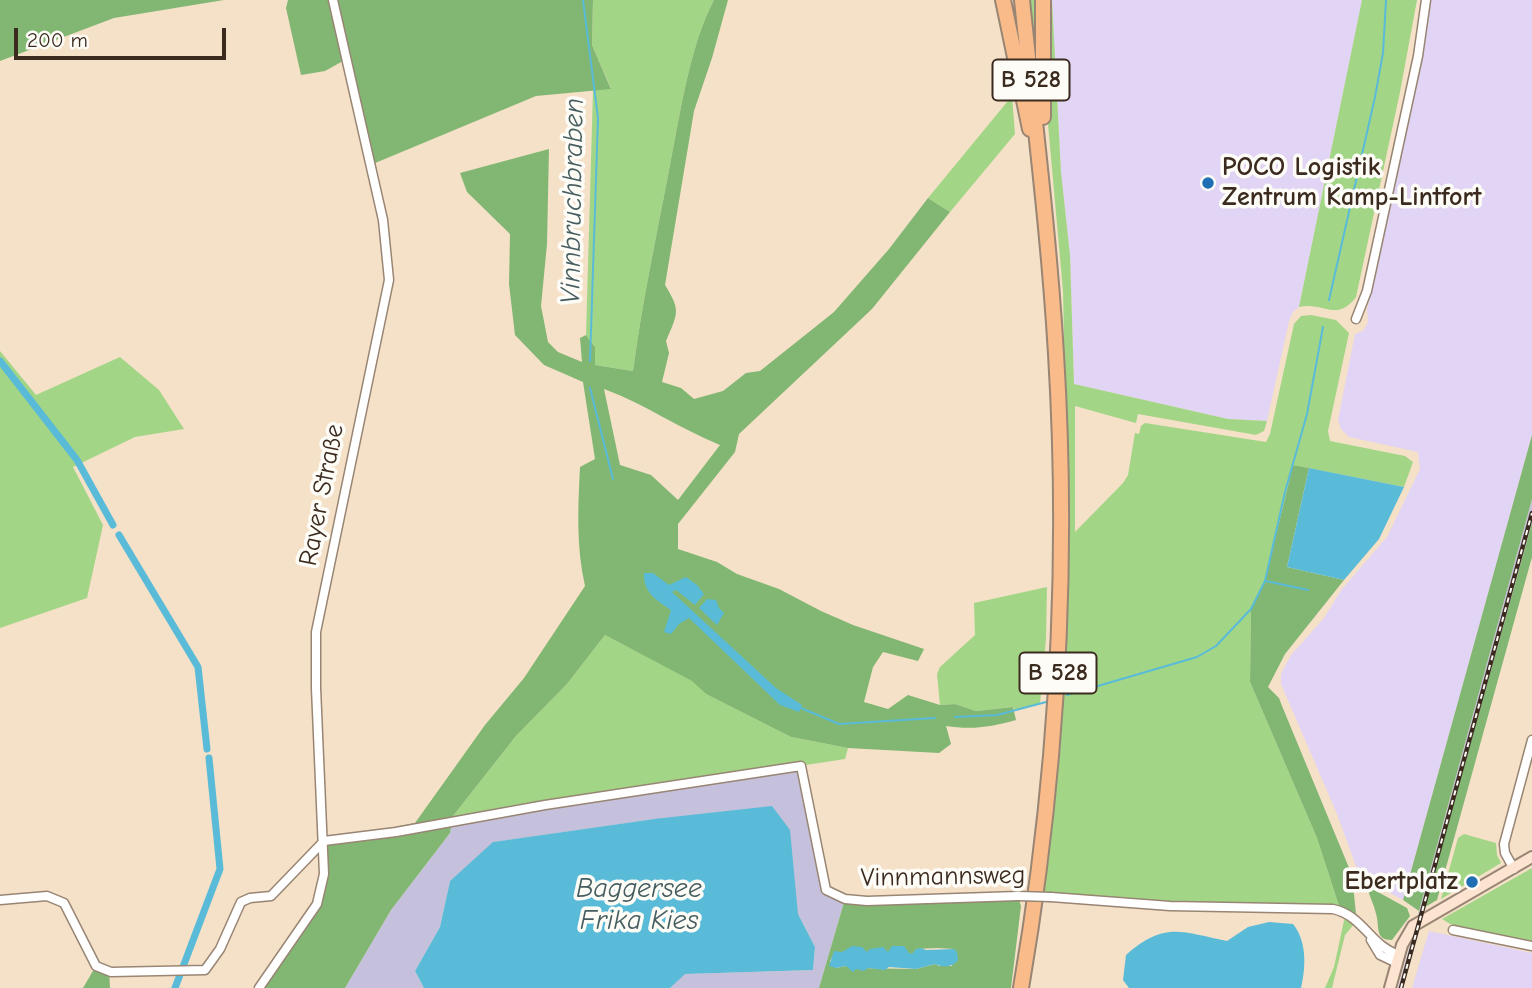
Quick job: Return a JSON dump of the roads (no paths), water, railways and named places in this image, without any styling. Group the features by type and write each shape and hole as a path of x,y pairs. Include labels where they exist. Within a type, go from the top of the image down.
{"highway":[{"path":"1003,0 1024,109 1041,160"},
{"name":"B 528","path":"1021,988 1031,930 1057,698 1062,510 1056,355 1041,160 1022,0"},
{"path":"1041,160 1043,0"}],"street":[{"name":"Rayer Straße","path":"259,988 317,904 324,874 316,632 388,280 383,220 333,0"},
{"path":"1356,319 1367,290 1418,56 1426,0"},
{"path":"1514,869 1505,853 1504,845 1532,740"},
{"name":"Vinnmannsweg","path":"324,841 396,832 545,805 802,766 826,890 845,899 867,901 1018,896 1170,905 1333,909 1353,916 1369,934 1378,953 1398,959"},
{"path":"0,900 47,896 64,903 96,966 111,972 205,970 220,949 241,901 271,896 324,841"},
{"path":"1391,988 1407,934 1419,922 1532,857"},
{"path":"1453,930 1532,946"}],"water":[{"path":"1309,468 1404,487 1379,539 1344,580 1287,567"},
{"path":"644,573 653,573 669,585 686,577 697,585 704,594 695,605 676,590 672,592 776,688 802,705 799,712 780,705 689,618 679,624 671,634 664,632 671,610 648,590"},
{"path":"707,599 716,600 724,613 717,625 699,608"},
{"name":"Baggersee Frika Kies","path":"772,806 790,830 798,914 815,947 813,970 685,974 670,988 424,988 415,971 440,927 450,881 493,842 654,819"},
{"path":"1269,922 1293,924 1298,931 1304,954 1301,988 1129,988 1123,980 1126,955 1152,937 1174,932 1227,941 1248,927"},
{"path":"852,946 862,947 867,952 883,947 888,952 892,946 904,946 912,954 921,948 954,949 958,960 948,966 935,964 916,969 889,967 885,970 868,968 864,971 856,969 853,972 846,966 829,966 834,951 842,952"}],"waterway":[{"name":"Vinnbruchbraben","path":"583,0 598,118 590,361"},
{"path":"1329,300 1375,97 1383,53 1386,0"},
{"path":"1067,695 1197,657 1216,646 1251,609 1265,581 1285,492 1307,414 1323,327"},
{"path":"0,361 77,460 113,525"},
{"name":"Vinnbruchbraben","path":"590,388 613,479"},
{"path":"119,535 198,667 207,749"},
{"path":"1266,581 1308,590"},
{"path":"955,717 997,715 1046,702"},
{"path":"801,708 839,724 935,718"},
{"path":"175,988 220,869 209,758"}],"railway":[{"path":"1401,988 1532,513"}],"place":[{"name":"POCO Logistik Zentrum Kamp-Lintfort","path":"1208,183"},
{"name":"Ebertplatz","path":"1472,882"}]}
